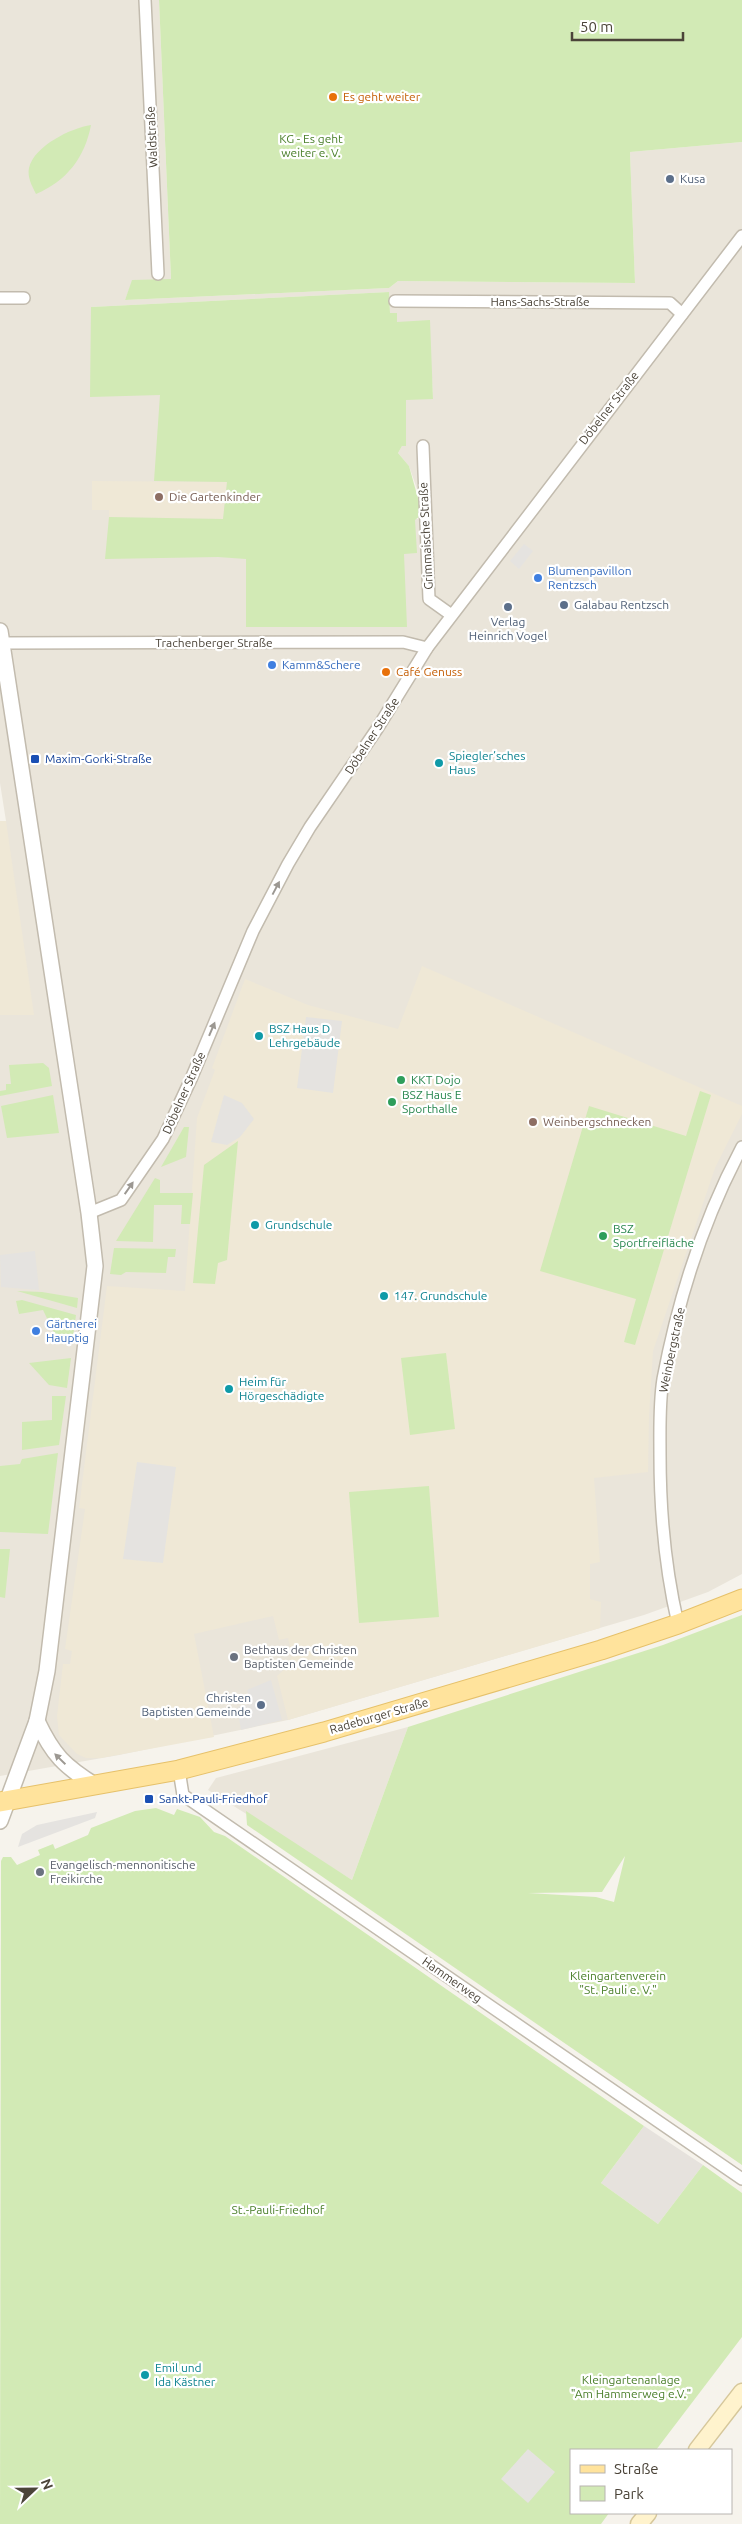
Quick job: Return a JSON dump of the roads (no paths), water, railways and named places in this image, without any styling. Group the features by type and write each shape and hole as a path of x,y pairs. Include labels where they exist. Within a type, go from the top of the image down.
{"main road":[{"name":"Radeburger Straße","path":"3,1801 179,1770 324,1732 601,1650 678,1624 742,1599"},
{"path":"698,2449 742,2392"},
{"path":"639,2524 647,2514"}],"street":[{"name":"Waldstraße","path":"145,0 158,274"},
{"name":"Döbelner Straße","path":"89,1212 121,1200 163,1139 191,1079 253,931 288,864 310,827 377,729 427,648 450,614 742,236"},
{"path":"0,298 24,298"},
{"name":"Hans-Sachs-Straße","path":"395,301 670,304 682,314"},
{"name":"Grimmaische Straße","path":"423,446 429,599 450,614"},
{"path":"0,1821 3,1801 37,1721 47,1671 95,1280 94,1246 1,639"},
{"name":"Trachenberger Straße","path":"1,639 395,642 427,648"},
{"name":"Weinbergstraße","path":"678,1624 665,1559 660,1504 660,1418 663,1380 677,1320 702,1237 742,1146"},
{"path":"37,1721 53,1753 96,1786"},
{"name":"Hammerweg","path":"179,1770 183,1795 742,2179"}],"place":[{"name":"Es geht weiter","path":"333,97"},
{"name":"Kusa","path":"670,179"},
{"name":"Die Gartenkinder","path":"159,497"},
{"name":"Blumenpavillon Rentzsch","path":"538,578"},
{"name":"Galabau Rentzsch","path":"564,605"},
{"name":"Verlag Heinrich Vogel","path":"508,607"},
{"name":"Kamm&Schere","path":"272,665"},
{"name":"Café Genuss","path":"386,672"},
{"name":"Maxim-Gorki-Straße","path":"35,759"},
{"name":"Spiegler’sches Haus","path":"439,763"},
{"name":"BSZ Haus D Lehrgebäude","path":"259,1036"},
{"name":"KKT Dojo","path":"401,1080"},
{"name":"BSZ Haus E Sporthalle","path":"392,1102"},
{"name":"Weinbergschnecken","path":"533,1122"},
{"name":"Grundschule","path":"255,1225"},
{"name":"BSZ Sportfreifläche","path":"603,1236"},
{"name":"147. Grundschule","path":"384,1296"},
{"name":"Gärtnerei Hauptig","path":"36,1331"},
{"name":"Heim für Hörgeschädigte","path":"229,1389"},
{"name":"Bethaus der Christen Baptisten Gemeinde","path":"234,1657"},
{"name":"Christen Baptisten Gemeinde","path":"261,1705"},
{"name":"Sankt-Pauli-Friedhof","path":"149,1799"},
{"name":"Evangelisch-mennonitische Freikirche","path":"40,1872"},
{"name":"Emil und Ida Kästner","path":"145,2375"}],"park label":[{"name":"KG - Es geht weiter e. V.","path":"311,146"},
{"name":"Kleingartenverein \"St. Pauli e. V.\"","path":"618,1983"},
{"name":"St.-Pauli-Friedhof","path":"278,2210"},
{"name":"Kleingartenanlage \"Am Hammerweg e.V.\"","path":"631,2387"}]}
